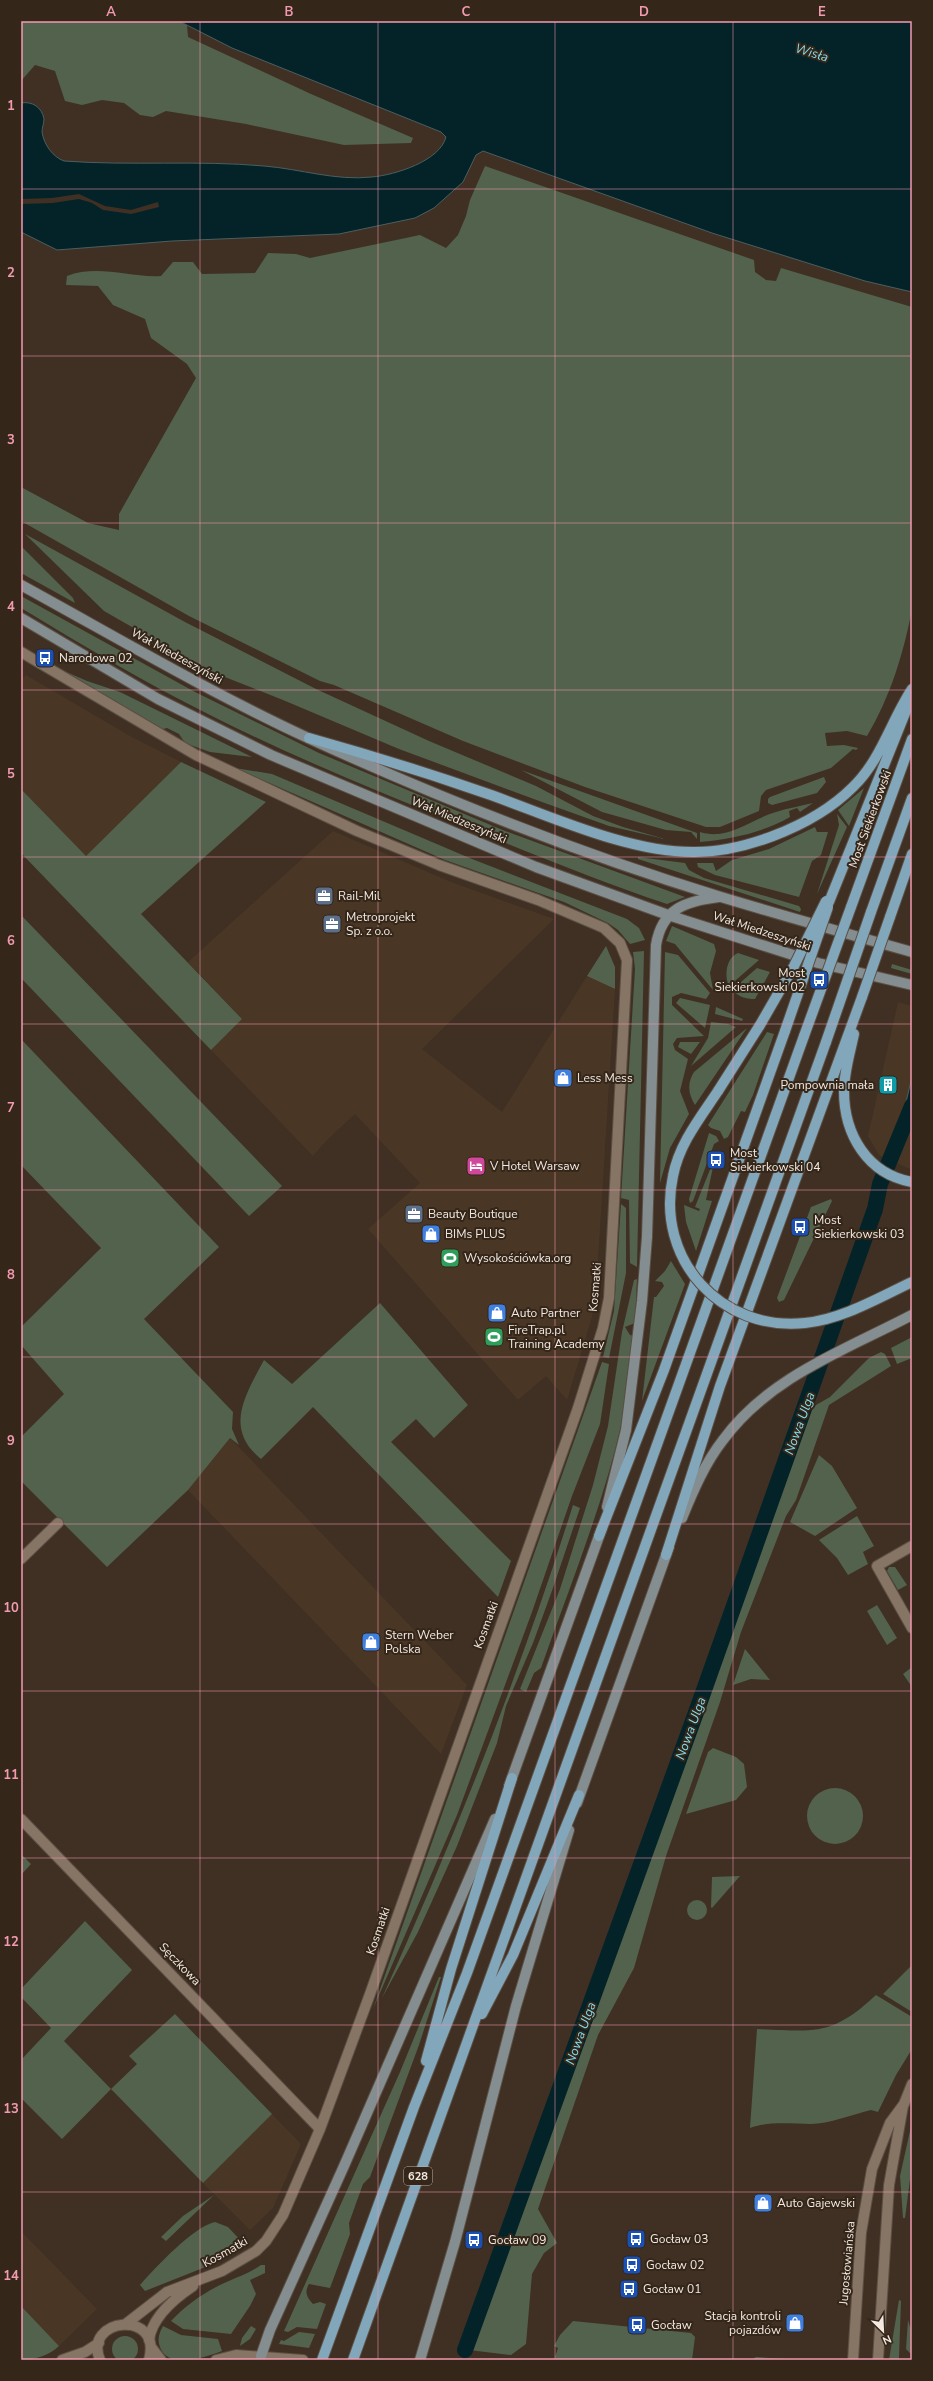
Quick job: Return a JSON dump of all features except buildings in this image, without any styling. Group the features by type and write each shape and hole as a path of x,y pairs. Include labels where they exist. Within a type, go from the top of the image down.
{"main road":[{"name":"Wał Miedzeszyński","path":"21,585 190,679 308,738 486,814 719,897 912,952"},
{"name":"Wał Miedzeszyński","path":"21,618 158,699 271,755 536,867 668,915 818,963 912,985"},
{"path":"308,738 396,762 608,836 644,846 682,852 698,852 732,848 760,840 809,820 831,805 854,787 872,764 880,752 901,706 912,689"},
{"path":"912,696 835,887 794,966 760,1025 694,1126 680,1152 674,1169 670,1195 671,1221 678,1248 690,1271 711,1294 728,1307 752,1318 778,1324 805,1323 840,1315 912,1282"},
{"name":"Most Siekierkowski","path":"414,2107 467,1973 912,739"},
{"path":"464,2049 826,1042 912,798"},
{"path":"464,2049 512,1955 579,1795 666,1555 720,1386 847,1047 862,997 912,854"},
{"path":"600,1536 626,1430 642,1301 647,1237 656,945 662,923 668,915 692,902 719,897"},
{"path":"414,2107 451,1969 512,1778 600,1536 664,1370 785,1031 828,901"},
{"path":"847,1047 844,1090 848,1124 851,1135 860,1151 886,1174 912,1182"},
{"path":"666,1555 690,1498 715,1451 746,1413 767,1394 802,1371 912,1314"},
{"path":"261,2358 270,2330 357,2137 512,1778"},
{"path":"420,2360 455,2242 516,2006 579,1795"},
{"name":"628","path":"353,2360 464,2049"},
{"name":"628","path":"322,2360 414,2107"}],"street":[{"name":"Kosmatki","path":"21,652 196,755 364,834 439,865 538,900 604,928 620,943 627,960 608,1298 603,1328 578,1408 370,1994 320,2128 283,2215 266,2240 241,2260 203,2279 186,2290 164,2311 150,2332 149,2360"},
{"path":"21,1559 58,1523"},
{"path":"912,1546 877,1566 912,1628"},
{"name":"Sęczkowa","path":"21,1819 320,2128"},
{"name":"Jugosłowiańska","path":"878,2360 889,2185 904,2104 912,2084"},
{"name":"Jugosłowiańska","path":"853,2360 861,2233 872,2169 890,2123 904,2104"},
{"name":"Kosmatki","path":"127,2324 167,2292 203,2279"},
{"path":"100,2360 99,2343 102,2336 112,2326 127,2324 140,2328 161,2360"},
{"path":"62,2360 85,2352 99,2343"},
{"path":"216,2360 236,2355 303,2360"}],"shaded area":[{"path":"26,675 130,736 181,762 86,856 21,789 21,680"},
{"path":"333,831 451,882 554,919 422,1049 502,1112 587,976 615,989 595,1307 567,1400 546,1376 518,1400 368,1229 420,1183 355,1114 327,1140 313,1156 211,1050 242,1019 188,962"},
{"path":"898,1002 912,1006 912,1170 879,1155 868,1136"},
{"path":"230,1438 467,1685 441,1754 188,1490"},
{"path":"272,2114 301,2144 273,2208 250,2230 203,2183"},
{"path":"21,2231 97,2309 59,2346 21,2306"}],"green space":[{"path":"21,21 179,21 187,25 188,37 311,94 413,138 411,143 344,145 246,124 166,111 153,117 140,115 124,103 102,100 82,105 65,101 55,71 35,65 21,81"},
{"path":"485,166 754,260 755,272 766,280 776,281 781,268 912,307 912,609 905,642 895,674 883,706 867,736 847,731 825,733 827,746 844,745 858,748 856,750 853,749 831,768 766,790 761,796 759,811 720,827 706,827 585,787 463,741 334,685 320,681 189,616 21,521 21,487 88,523 119,530 119,514 196,378 187,364 151,338 145,319 113,305 98,286 66,285 67,276 90,271 102,271 161,276 173,262 193,262 202,274 255,273 268,253 296,254 310,258 420,235 446,248 458,235 466,216 470,200"},
{"path":"25,534 185,622 316,689 429,741 536,786 593,816 623,827 665,839 609,826 542,802 399,749 207,670 104,611"},
{"path":"21,546 73,598 75,603 21,573"},
{"path":"21,596 195,692 319,753 505,831 685,897 667,904 616,886 334,773 208,714 113,663 21,608"},
{"path":"21,646 48,664 87,681 120,692 252,757 210,752 185,743 179,734 167,728 159,730 121,709 58,672"},
{"path":"181,762 266,802 141,914 242,1019 211,1050 21,853 21,789 86,856"},
{"path":"235,768 272,774 472,859 627,919 639,928 645,940 630,944 618,930 608,923 564,902 445,860"},
{"path":"521,770 697,833 697,839 691,832 666,830 602,812"},
{"path":"824,777 826,782 817,793 772,805 768,803 768,799 770,797"},
{"path":"864,788 849,826 838,810"},
{"path":"813,803 800,812 797,808 789,811 790,817 779,823 757,831 735,837 700,842 700,832 720,834 739,828 776,812"},
{"path":"837,814 847,827 817,894 839,825"},
{"path":"815,827 817,832 828,832 821,855 812,861 799,897 715,875 698,867 697,863 713,863 716,871 732,860 769,849"},
{"path":"638,857 685,863 689,870 704,878 799,906 801,909 800,912 638,859"},
{"path":"21,915 282,1186 249,1216 21,978"},
{"path":"672,926 714,944 716,951 710,973 713,990 675,944 666,941"},
{"path":"606,946 615,967 615,989 587,976"},
{"path":"644,951 637,1267 630,1263 629,1200 621,1198 635,969 633,952"},
{"path":"665,952 678,955 710,993 706,999 681,993 672,997 672,1005 704,1036 677,1038 673,1044 675,1050 688,1059 680,1091 689,1114 670,1148 660,1183"},
{"path":"738,953 759,960 729,986 727,982 727,968 731,959"},
{"path":"892,964 912,970 912,974 891,968"},
{"path":"757,968 770,972 755,999 743,997 732,990"},
{"path":"680,998 710,1005 705,1028 676,1003"},
{"path":"716,1007 743,1019 742,1021 715,1014"},
{"path":"711,1022 728,1024 736,1027 691,1066 708,1038"},
{"path":"747,1028 695,1105 689,1088 690,1080 694,1072"},
{"path":"767,1032 774,1034 753,1095 745,1112 741,1111 728,1137 724,1139 720,1131 711,1128 708,1125"},
{"path":"21,1039 219,1247 144,1319 233,1412 232,1429 239,1445 230,1438 188,1490 107,1567 21,1481 21,1437 64,1394 21,1345 21,1327 101,1248 21,1165"},
{"path":"680,1042 700,1042 691,1054 678,1047"},
{"path":"709,1133 716,1136 719,1141 714,1144 693,1201 690,1203 689,1199"},
{"path":"711,1167 713,1167 706,1200 712,1201 696,1251 686,1222 684,1205 699,1211 700,1209 695,1207"},
{"path":"831,1199 832,1201 784,1300 779,1302 777,1298 811,1207"},
{"path":"621,1204 626,1208 626,1273 609,1358 603,1357 614,1311"},
{"path":"671,1261 685,1284 642,1401 654,1297 656,1297 664,1286 662,1282 655,1281 665,1271"},
{"path":"637,1279 635,1323 625,1327 630,1335 634,1336 627,1392 621,1426 613,1457 595,1518 541,1668 534,1673 526,1692 520,1689 560,1589 593,1485 608,1426 622,1332 634,1280"},
{"path":"380,1303 468,1405 434,1438 416,1419 391,1442 511,1561 498,1597 313,1407 261,1459 249,1447 243,1435 241,1423 245,1398 264,1360 292,1384"},
{"path":"912,1337 912,1358 897,1364 891,1348"},
{"path":"881,1352 885,1354 891,1366 829,1405 796,1500 786,1516 741,1632 720,1702 666,1856 634,1968 598,2035 538,2209 557,2243 544,2253 532,2274 526,2344 511,2355 469,2350 809,1409 830,1397 869,1358"},
{"path":"602,1362 609,1364 600,1424 572,1496 532,1612 457,1815 373,2009"},
{"path":"819,1455 832,1466 857,1508 815,1536 790,1522"},
{"path":"573,1505 580,1508 533,1643 506,1706 497,1743 457,1846 418,1932 382,1998 461,1816 509,1692 553,1568"},
{"path":"857,1516 874,1546 863,1552 868,1564 848,1575 837,1558 819,1540"},
{"path":"889,1567 895,1567 907,1585 898,1590 887,1571"},
{"path":"877,1605 897,1638 887,1645 867,1611"},
{"path":"745,1649 770,1680 751,1679 733,1685"},
{"path":"912,1667 912,1687 903,1674"},
{"path":"713,1748 736,1757 744,1764 747,1787 736,1800 686,1814 708,1752"},
{"path":"835,1788 846,1790 855,1796 861,1805 863,1816 861,1827 855,1836 846,1842 835,1844 824,1842 815,1836 809,1827 807,1816 809,1805 815,1796 824,1790"},
{"path":"21,1854 31,1864 21,1875"},
{"path":"740,1876 712,1908 712,1877"},
{"path":"693,1900 701,1900 707,1906 707,1914 701,1920 693,1920 687,1914 687,1906"},
{"path":"85,1921 132,1970 64,2041 111,2089 62,2139 21,2098 21,2060 51,2028 21,1997 21,1989"},
{"path":"912,1965 912,2012 883,1994"},
{"path":"439,1977 441,1977 419,2045 370,2177 363,2184 349,2223 350,2234 330,2288 309,2284 307,2287 307,2295 313,2304 320,2302 326,2304 317,2329 297,2327 288,2332 284,2331 400,2072"},
{"path":"876,1995 912,2017 912,2049 896,2075 878,2112 871,2110 818,2124 764,2124 750,2128 757,2029 808,2030 834,2025 860,2009"},
{"path":"175,2014 272,2114 203,2183 111,2089 137,2064 129,2056"},
{"path":"912,2122 912,2164 905,2218 903,2218 900,2176"},
{"path":"214,2195 166,2241 161,2237 183,2216"},
{"path":"215,2222 228,2227 244,2244 208,2266 145,2291 140,2285 175,2249 197,2231 206,2225"},
{"path":"261,2265 265,2265 265,2273 250,2280 256,2294 250,2306 231,2334 183,2329 171,2321 186,2306 204,2294 222,2284 250,2272"},
{"path":"899,2300 901,2301 899,2358 898,2360 889,2360"},
{"path":"21,2306 59,2346 42,2356 21,2360"},
{"path":"908,2320 912,2333 912,2355 906,2349"},
{"path":"573,2321 691,2333 695,2337 692,2360 557,2360 555,2357 558,2348 554,2346 560,2335"},
{"path":"163,2326 181,2335 218,2339 222,2351 197,2359 171,2359 165,2354 159,2344 160,2331"},
{"path":"251,2326 256,2329 250,2339 240,2346 242,2338"},
{"path":"299,2332 315,2334 309,2348 279,2344 281,2340 284,2341"},
{"path":"125,2336 135,2339 138,2349 135,2359 125,2362 115,2359 112,2349 115,2339"},
{"path":"756,2357 802,2360 751,2360"}],"water":[{"name":"Wisła","path":"179,21 912,21 912,292 865,281 712,233 483,151 476,155 463,182 434,208 415,218 339,234 172,241 57,250 21,232 21,103 33,104 39,108 44,119 42,132 47,146 56,157 64,161 239,164 278,167 331,176 358,178 382,176 404,170 426,160 442,146 446,137 441,132 232,48"},
{"path":"912,1077 912,1121 893,1166 887,1163 901,1123"}],"pier":[{"path":"79,194 105,206 131,210 158,202 159,207 131,214 103,210 92,203 79,199 53,203 21,204 21,199 52,198"}],"waterway":[{"name":"Nowa Ulga","path":"465,2350 698,1707 875,1209 880,1184 912,1106"}],"place":[{"name":"Narodowa 02","path":"45,658"},
{"name":"Rail-Mil","path":"324,896"},
{"name":"Metroprojekt Sp. z o.o.","path":"332,924"},
{"name":"Most Siekierkowski 02","path":"819,980"},
{"name":"Less Mess","path":"563,1078"},
{"name":"Pompownia mała","path":"888,1085"},
{"name":"Most Siekierkowski 04","path":"716,1160"},
{"name":"V Hotel Warsaw","path":"476,1166"},
{"name":"Beauty Boutique","path":"414,1214"},
{"name":"Most Siekierkowski 03","path":"800,1227"},
{"name":"BIMs PLUS","path":"431,1234"},
{"name":"Wysokościówka.org","path":"450,1258"},
{"name":"Auto Partner","path":"497,1313"},
{"name":"FireTrap.pl Training Academy","path":"494,1337"},
{"name":"Stern Weber Polska","path":"371,1642"},
{"name":"Auto Gajewski","path":"763,2203"},
{"name":"Gocław 03","path":"636,2239"},
{"name":"Gocław 09","path":"474,2240"},
{"name":"Gocław 02","path":"632,2265"},
{"name":"Gocław 01","path":"629,2289"},
{"name":"Stacja kontroli pojazdów","path":"795,2323"},
{"name":"Gocław","path":"637,2325"}]}
